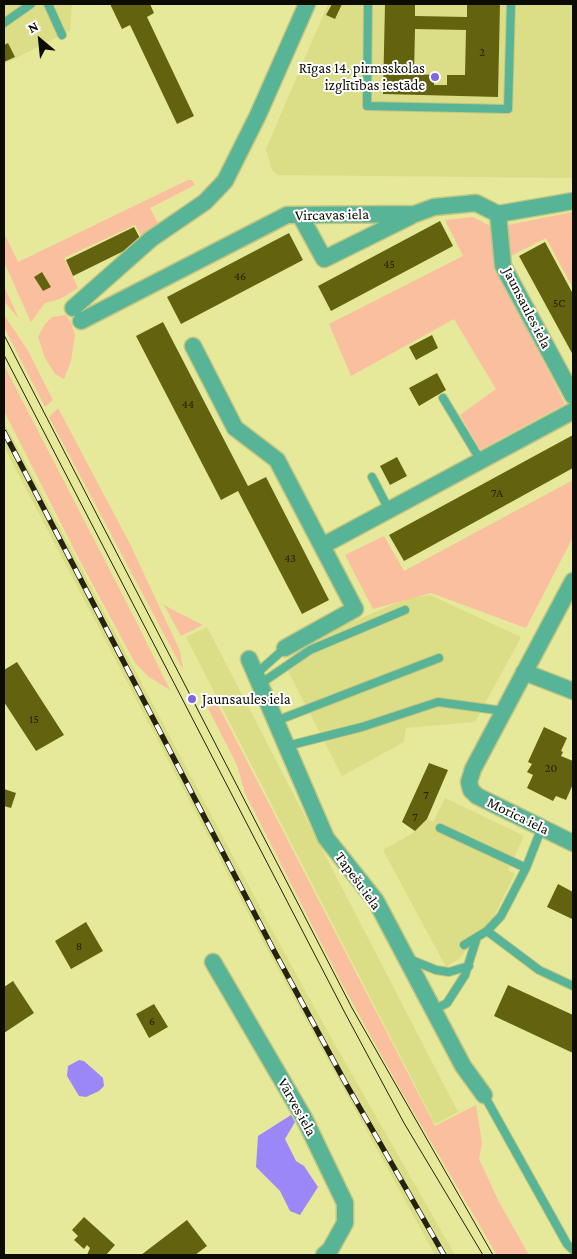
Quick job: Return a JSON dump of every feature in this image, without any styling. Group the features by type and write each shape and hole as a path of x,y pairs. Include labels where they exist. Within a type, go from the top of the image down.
{"street":[{"name":"Vircavas iela","path":"307,4 258,115 225,181 205,202 151,239 77,314 287,215 415,214 434,207 476,202 498,214"},
{"path":"498,214 573,201"},
{"path":"300,215 324,259 415,214"},
{"name":"Jaunsaules iela","path":"498,214 503,266 573,396"},
{"path":"193,346 235,428 277,460 356,609 285,648"},
{"path":"322,546 573,412"},
{"path":"504,711 573,581"},
{"name":"Tapešu iela","path":"249,659 326,838 376,901 432,1011 463,1066 484,1095"},
{"path":"524,672 573,692"},
{"name":"Morica iela","path":"504,711 473,769 469,782 471,790 477,796 573,843"},
{"name":"Vārves iela","path":"213,962 304,1118 345,1203 345,1223 330,1250 324,1255"}],"lane":[{"path":"4,23 31,4"},
{"path":"48,4 62,35"},
{"path":"368,4 367,106 508,109 511,4"},
{"path":"443,398 481,461"},
{"path":"372,477 389,510"},
{"path":"258,679 310,650 405,610"},
{"path":"258,679 285,648"},
{"path":"276,721 439,658"},
{"path":"287,746 362,727 438,702 504,711"},
{"path":"464,945 487,931 501,916 526,868 542,827"},
{"path":"440,828 526,868"},
{"path":"487,931 539,970 573,986"},
{"path":"432,1011 447,1003 469,966 477,937"},
{"path":"405,958 436,970 449,972 469,966"},
{"path":"484,1095 573,1250"}],"shaded area":[{"path":"4,4 72,4 70,31 4,64"},
{"name":"Rīgas 14. pirmsskolas izglītības iestāde","path":"328,4 573,4 573,178 278,175 272,170 266,149"},
{"path":"188,180 192,180 195,185 150,208 160,227 143,238 135,225 64,258 78,288 60,299 45,303 31,322 4,262 4,233 18,262"},
{"path":"573,212 573,288 546,238 507,258 503,226"},
{"path":"473,217 494,228 501,278 565,404 480,450 460,415 496,389 454,319 351,376 329,324 463,256 445,220"},
{"path":"4,286 19,319 4,301"},
{"path":"4,315 27,349 53,400 45,407 4,327"},
{"path":"66,315 75,335 71,361 64,379 55,374 45,358 38,337 45,324 52,317"},
{"path":"4,365 170,690 149,677 135,663 78,557 4,411"},
{"path":"58,408 130,544 180,651 183,670 49,417"},
{"path":"4,422 271,928 455,1255 435,1255 269,953 4,447"},
{"path":"573,480 573,537 526,628 431,593 373,609 345,555 384,536 404,571"},
{"path":"430,595 521,637 475,722 406,728 404,742 342,776 284,663 307,641 406,599"},
{"path":"164,605 179,613 203,625 181,636"},
{"path":"207,627 458,1112 435,1124 186,637"},
{"path":"217,703 435,1126 476,1105 482,1143 479,1159 499,1202 529,1255 497,1255 400,1089 341,982 245,793 237,765 208,708"},
{"path":"445,798 524,836 508,870 515,874 495,914 460,958 446,967 383,850 413,833 427,819 433,822"},
{"path":"79,1060 84,1061 103,1078 104,1086 99,1091 86,1097 79,1096 67,1076 68,1066"},
{"path":"291,1115 295,1122 285,1139 296,1161 304,1166 318,1187 300,1215 290,1211 280,1191 256,1167 258,1136"}],"building":[{"path":"110,4 150,4 154,13 147,17 194,116 177,124 130,25 122,29"},
{"path":"332,4 342,4 335,19 326,15"},
{"path":"385,4 415,4 415,16 467,17 467,4 500,4 498,97 383,94","holes":["415,29 466,30 465,75 447,75 447,85 434,85 434,75 414,74"]},
{"path":"8,43 15,57 4,62 4,45"},
{"path":"440,221 453,246 331,311 318,286"},
{"path":"134,227 142,242 73,276 66,260"},
{"path":"289,233 303,260 181,324 167,297"},
{"path":"545,242 573,294 573,355 519,256"},
{"path":"42,272 51,287 43,291 34,277"},
{"path":"163,322 248,486 266,477 329,600 302,614 238,491 221,500 136,336"},
{"path":"432,335 438,348 416,360 409,347"},
{"path":"437,373 446,390 419,406 409,388"},
{"path":"573,435 573,468 404,561 389,535"},
{"path":"397,457 407,476 390,485 380,466"},
{"path":"17,662 64,735 36,751 4,702 4,670"},
{"path":"544,727 567,738 561,751 563,752 561,756 573,761 573,784 566,800 556,796 553,801 527,788 533,775 527,772 532,764 528,762"},
{"path":"429,763 448,770 427,819 415,831 402,822"},
{"path":"4,789 16,793 11,808 4,806"},
{"path":"558,884 573,892 572,919 547,907"},
{"path":"86,922 103,951 71,969 55,941"},
{"path":"13,981 34,1013 4,1033 4,987"},
{"path":"508,985 573,1015 573,1053 494,1016"},
{"path":"154,1004 168,1027 149,1038 136,1014"},
{"path":"84,1217 115,1245 106,1255 87,1255 90,1248 87,1245 84,1249 74,1240 78,1236 72,1230"},
{"path":"187,1220 207,1246 195,1255 141,1255"}],"tram line":[{"path":"4,335 352,1008 493,1255"},
{"path":"4,355 345,1013 404,1123 483,1255"}],"railway":[{"path":"4,432 273,949 345,1082 444,1255"}],"place":[{"name":"Rīgas 14. pirmsskolas izglītības iestāde","path":"435,77"},
{"name":"Jaunsaules iela","path":"192,699"}]}
